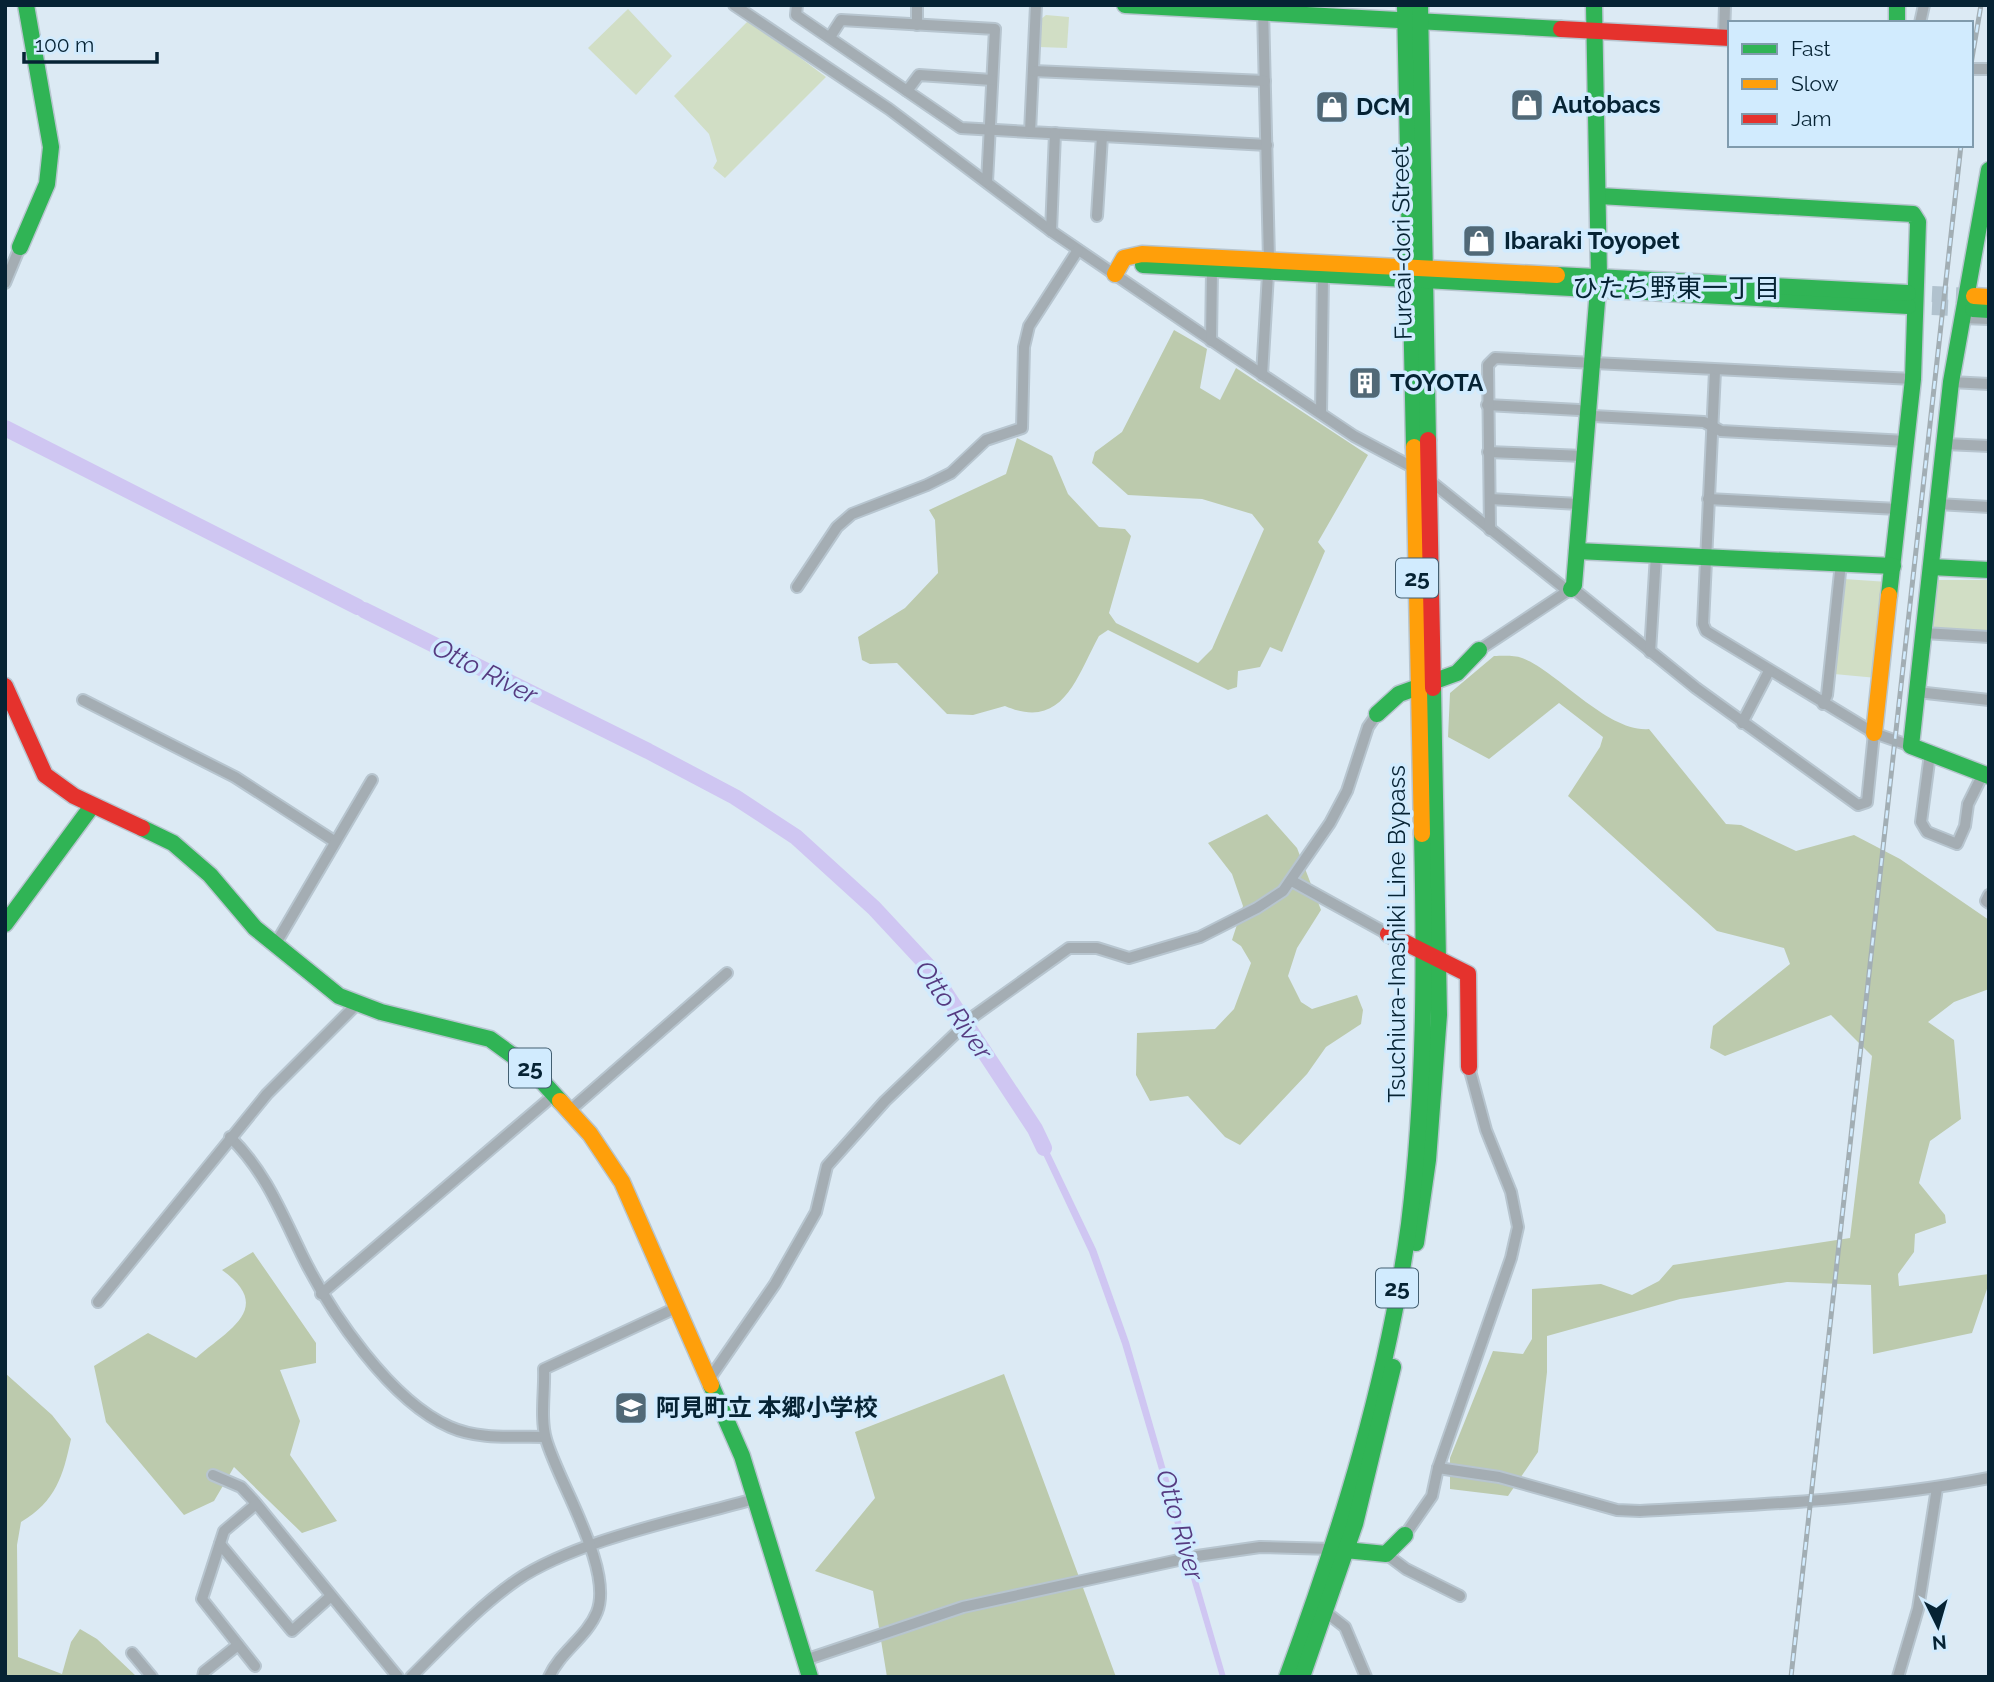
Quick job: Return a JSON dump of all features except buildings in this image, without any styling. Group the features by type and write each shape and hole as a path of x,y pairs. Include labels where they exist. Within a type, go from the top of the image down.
{"street":[{"path":"5,283 47,184 51,147 26,5"},
{"path":"734,5 889,109 1051,231 1211,341 1354,436 1422,475 1563,587 1571,589 1742,723 1858,805 1867,802 1913,379 1918,222 1913,214 1599,196"},
{"path":"797,5 796,15 961,128 1267,145"},
{"path":"917,5 917,24"},
{"path":"1030,132 1036,5"},
{"path":"1125,5 1410,16 1727,38 1725,5"},
{"name":"Fureai-dori Street","path":"1420,5 1410,16 1422,475"},
{"path":"708,1381 775,1284 816,1212 827,1166 885,1101 960,1028 1069,948 1097,948 1129,958 1200,937 1273,899 1292,881 1330,823 1347,791 1361,744 1377,714 1394,697 1457,673 1479,650 1571,589 1577,551 1598,284 1599,196 1594,5"},
{"path":"1262,375 1269,267 1263,9"},
{"path":"830,37 841,20 995,29 987,182"},
{"path":"1033,71 1265,81"},
{"path":"906,91 919,75 992,80"},
{"path":"1051,231 1055,133"},
{"path":"1097,216 1102,136"},
{"path":"1911,747 1951,382 1978,301 1989,170"},
{"path":"797,587 837,527 852,514 951,473 986,440 1021,428 1024,347 1029,326 1079,250"},
{"path":"1115,274 1116,265 1127,255 1269,267 1908,300"},
{"path":"1115,274 1135,264 1212,270 1269,267 1323,277 1418,275"},
{"path":"1211,341 1212,270"},
{"path":"1321,413 1323,277"},
{"path":"1978,301 1989,319"},
{"path":"1490,530 1488,365 1495,358 1913,379"},
{"path":"1715,371 1705,558 1703,624 1706,631 1874,733 1911,747 1930,754 1986,775 1968,804 1965,826 1957,844 1927,832 1921,822 1930,754"},
{"path":"1951,382 1989,384"},
{"path":"1487,405 1587,413 1593,416 1704,422 1721,431 1906,441"},
{"path":"1945,444 1989,446"},
{"path":"1488,453 1583,457"},
{"name":"Tsuchiura-Inashiki Line Bypass","path":"1302,1677 1327,1613 1401,1267 1416,1162 1432,957 1435,681 1422,475"},
{"name":"Tsuchiura-Inashiki Line Bypass","path":"1422,475 1419,686 1432,957"},
{"path":"1490,499 1579,504"},
{"path":"1708,499 1898,509"},
{"path":"1938,504 1989,507"},
{"path":"1577,551 1893,566"},
{"path":"1650,652 1656,555"},
{"path":"1823,704 1827,695 1841,563"},
{"path":"1931,567 1989,570"},
{"path":"1924,633 1989,637"},
{"path":"1742,723 1769,671"},
{"name":"25","path":"5,685 45,775 92,806 173,843 210,875 256,928 339,996 490,1039 530,1068 590,1134 622,1182 742,1456 810,1677"},
{"path":"1917,692 1989,700"},
{"path":"83,700 235,777 334,841"},
{"path":"275,945 372,780"},
{"path":"5,924 92,806"},
{"path":"1292,881 1388,934 1462,970 1469,977 1469,1067 1486,1130 1511,1192 1518,1227 1511,1258 1438,1468 1432,1496 1405,1535 1386,1553"},
{"path":"1989,895 1986,901 1989,903"},
{"path":"568,1112 727,973"},
{"path":"98,1302 267,1094 358,1003"},
{"path":"321,1294 554,1095"},
{"path":"230,1137 264,1176 321,1294 336,1318 366,1355 424,1412 450,1427 474,1435 545,1437"},
{"path":"549,1677 598,1610 600,1588 591,1546 545,1437 544,1369 678,1307"},
{"path":"1438,1468 1499,1477 1617,1510 1640,1511 1805,1503 1937,1488 1989,1478"},
{"path":"214,1475 241,1487 398,1677"},
{"path":"1898,1677 1918,1609 1937,1488"},
{"path":"411,1677 465,1623 517,1580 558,1558 754,1499"},
{"path":"255,1666 202,1599 224,1531 256,1504"},
{"path":"220,1544 292,1630 331,1596"},
{"path":"805,1660 963,1607 1197,1556 1260,1548 1386,1553 1406,1569 1460,1596"},
{"name":"Tsuchiura-Inashiki Line Bypass","path":"1287,1677 1340,1550"},
{"path":"1327,1613 1345,1626 1366,1677"},
{"path":"203,1677 204,1672 238,1645"},
{"path":"132,1653 152,1677"}],"green space":[{"path":"628,9 672,56 636,95 588,48"},
{"path":"1046,15 1069,17 1067,48 1039,47 1040,20"},
{"path":"749,20 826,77 725,178 713,168 717,161 709,134 674,96"},
{"path":"1174,330 1207,349 1200,388 1220,400 1236,368 1368,455 1318,542 1325,551 1282,652 1270,647 1260,667 1238,671 1237,687 1228,690 1108,630 1099,636 1074,683 1054,706 1041,712 1025,712 1005,706 973,715 947,714 897,663 870,664 862,660 858,637 905,608 938,573 935,520 929,510 1006,474 1017,438 1052,456 1068,494 1099,527 1125,529 1131,536 1109,613 1116,623 1198,663 1212,649 1264,529 1252,514 1202,499 1128,495 1092,463 1095,452 1122,432"},
{"path":"1844,579 1888,582 1877,678 1834,674"},
{"path":"1934,580 1989,580 1989,635 1930,629"},
{"path":"1494,656 1522,658 1551,675 1600,712 1633,728 1649,729 1726,824 1741,825 1796,851 1854,835 1900,859 1989,920 1989,989 1954,1002 1928,1022 1954,1040 1961,1119 1930,1141 1919,1183 1945,1215 1946,1223 1915,1234 1914,1252 1898,1274 1899,1286 1989,1274 1989,1283 1972,1333 1873,1354 1871,1285 1787,1282 1680,1299 1547,1336 1547,1372 1538,1452 1508,1496 1450,1489 1450,1458 1493,1351 1523,1354 1532,1339 1532,1289 1601,1284 1632,1295 1659,1281 1673,1265 1850,1238 1872,1056 1831,1015 1725,1056 1710,1048 1713,1026 1790,964 1784,948 1717,931 1568,796 1600,747 1603,737 1559,703 1489,759 1448,737 1450,693"},
{"path":"1267,814 1297,848 1321,910 1297,948 1288,976 1301,1002 1312,1009 1357,995 1363,1010 1361,1024 1326,1047 1307,1074 1240,1145 1225,1137 1188,1096 1150,1101 1136,1075 1137,1033 1215,1029 1234,1009 1251,963 1241,946 1232,940 1243,906 1232,874 1208,843"},
{"path":"253,1252 316,1343 316,1363 280,1370 300,1421 290,1455 337,1521 302,1533 234,1467 214,1501 184,1515 106,1422 94,1366 148,1333 196,1358 241,1318 246,1307 245,1296 222,1270"},
{"path":"5,1373 52,1415 71,1439 61,1476 50,1496 21,1522 17,1545 18,1657 62,1674 71,1642 80,1629 97,1639 137,1677 5,1677"},
{"path":"1004,1374 1116,1677 887,1677 873,1591 815,1571 875,1498 855,1432"}],"water":[{"path":"1038,1128 1096,1249 1129,1342 1226,1677 1220,1677 1122,1344 1089,1252 1032,1131"}],"waterway":[{"name":"Otto River","path":"5,428 358,607"},
{"name":"Otto River","path":"364,610 648,751 735,797 796,837 874,908 927,965 1035,1129 1044,1148"}],"tunnel":[{"path":"1908,293 1974,296"},
{"path":"1908,306 1973,309"}],"railway":[{"path":"1973,52 1981,5"},
{"path":"1791,1677 1961,147"}],"traffic: fast":[{"path":"20,247 47,184 51,147 26,5"},
{"path":"1125,5 1561,29"},
{"path":"1405,5 1414,447"},
{"path":"1420,5 1428,440"},
{"path":"1571,589 1574,585 1599,277 1594,5"},
{"path":"1897,5 1897,21"},
{"path":"1989,170 1951,382 1911,746 1989,776"},
{"path":"1599,196 1913,214 1918,222 1913,379 1889,595"},
{"path":"1143,265 1908,306"},
{"path":"1557,275 1908,293"},
{"path":"1973,309 1989,310"},
{"path":"1577,551 1893,566"},
{"path":"1931,567 1989,570"},
{"path":"1377,714 1399,694 1457,673 1479,650"},
{"path":"1416,1243 1428,1160 1439,1015 1433,688"},
{"path":"5,924 92,806"},
{"path":"142,828 173,843 210,875 255,928 339,996 381,1012 490,1039 530,1068 560,1101"},
{"path":"1287,1677 1344,1510 1375,1397 1400,1282 1409,1224 1421,1078 1422,834"},
{"path":"1302,1677 1355,1524 1393,1367"},
{"path":"711,1385 742,1456 810,1677"},
{"path":"1335,1549 1386,1554 1405,1535"}],"traffic: slow":[{"path":"1115,274 1124,258 1142,254 1557,275"},
{"path":"1974,296 1989,297"},
{"path":"1414,447 1422,834"},
{"path":"1874,733 1889,595"},
{"path":"560,1101 590,1134 622,1182 711,1385"}],"traffic: jam":[{"path":"1561,29 1728,38"},
{"path":"1428,440 1433,688"},
{"path":"5,686 45,775 74,796 142,828"},
{"path":"1388,934 1468,974 1469,1067"}],"place":[{"name":"Autobacs","path":"1527,105"},
{"name":"DCM","path":"1332,107"},
{"name":"Ibaraki Toyopet","path":"1479,241"},
{"name":"TOYOTA","path":"1365,383"},
{"name":"阿見町立 本郷小学校","path":"631,1408"}],"district":[{"name":"ひたち野東一丁目","path":"1676,288"}]}
